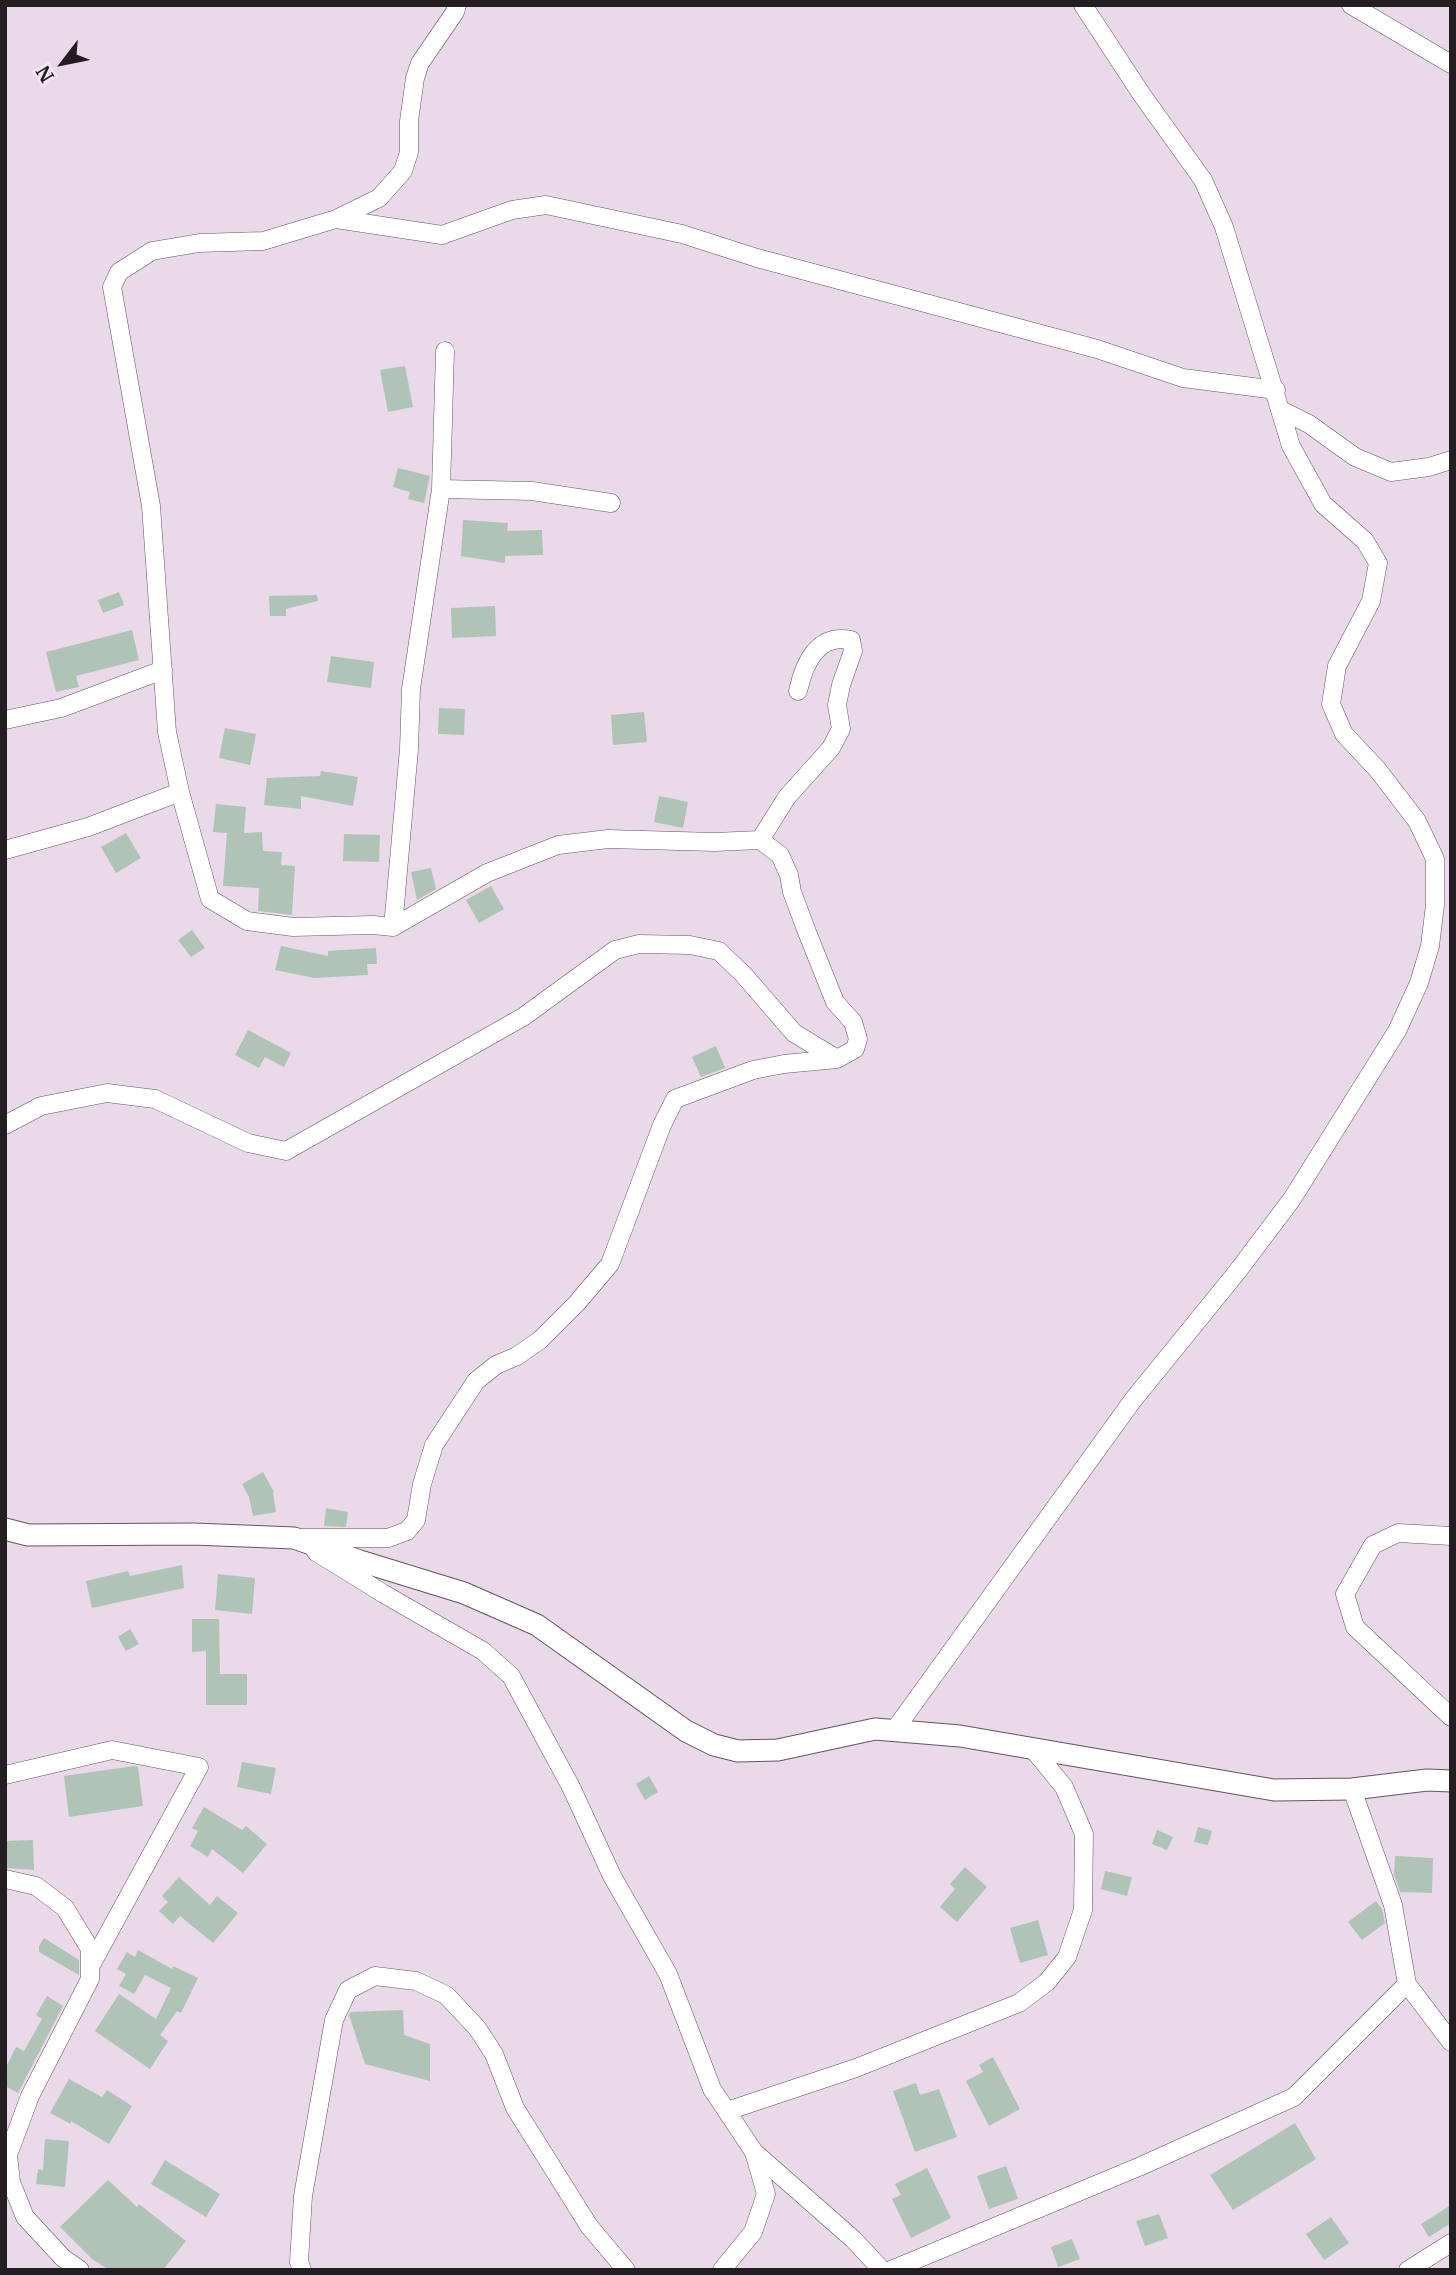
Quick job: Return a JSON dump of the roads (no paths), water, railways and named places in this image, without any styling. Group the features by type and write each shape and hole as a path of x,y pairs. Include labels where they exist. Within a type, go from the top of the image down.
{"street":[{"path":"5,1529 29,1535 194,1534 294,1538 388,1538 407,1531 416,1520 422,1484 434,1445 476,1381 496,1365 517,1356 540,1340 577,1303 610,1264 662,1125 675,1099 753,1070 837,1059 855,1049 858,1039 853,1022 835,1002 780,855 761,840 715,842 608,839 558,845 487,873 393,927 293,926 247,921 210,899 180,792 167,732 151,506 112,287 119,272 152,251 199,243 263,241 336,219 379,198 403,171 409,152 409,121 415,78 420,63 457,5"},
{"path":"893,1732 1133,1400 1237,1272 1292,1199 1397,1031 1419,983 1430,946 1435,905 1435,859 1417,821 1377,769 1343,734 1331,704 1337,666 1371,601 1378,563 1365,541 1323,504 1292,446 1224,227 1203,180 1142,95 1083,5"},
{"path":"1351,5 1451,64"},
{"path":"336,219 442,235 512,210 546,205 682,234 757,258 1097,349 1183,378 1276,390"},
{"path":"393,927 409,749 411,689 442,489 444,351"},
{"path":"1283,411 1309,424 1355,457 1391,472 1429,467 1451,460"},
{"path":"442,489 532,491 611,503"},
{"path":"761,840 787,797 831,748 841,729 838,705 841,685 853,651 850,640 838,637 818,648 803,668 798,691"},
{"path":"5,720 61,708 163,670"},
{"path":"5,850 88,827 180,792"},
{"path":"5,1125 41,1106 107,1093 155,1099 248,1143 286,1151 523,1017 615,950 639,944 690,945 719,951 743,974 793,1033 837,1059"},
{"path":"1451,1536 1398,1533 1374,1545 1345,1594 1355,1626 1451,1717"},
{"path":"294,1538 464,1593 537,1625 686,1731 714,1745 738,1751 778,1750 875,1729 960,1736 1274,1790 1352,1789 1427,1780 1451,1781"},
{"path":"294,1538 483,1651 511,1676 571,1787 612,1876 668,1975 712,2089 754,2152 853,2239 881,2270"},
{"path":"727,2111 856,2068 1019,2003 1047,1982 1067,1957 1083,1910 1084,1834 1064,1787 1033,1749"},
{"path":"5,1775 112,1750 199,1767 90,1967"},
{"path":"1352,1789 1393,1905 1407,1984 1451,2042"},
{"path":"5,1880 36,1886 65,1908 90,1949 90,1979 30,2096 8,2155 8,2181 25,2217 58,2264 80,2270"},
{"path":"302,2270 299,2262 303,2196 334,2020 348,1990 375,1976 416,1981 446,1995 477,2028 494,2054 514,2108 589,2226 626,2270"},
{"path":"891,2270 1141,2166 1293,2097 1407,1984"},
{"path":"722,2270 753,2231 766,2194 754,2152"},
{"path":"1408,2270 1451,2243"}]}
